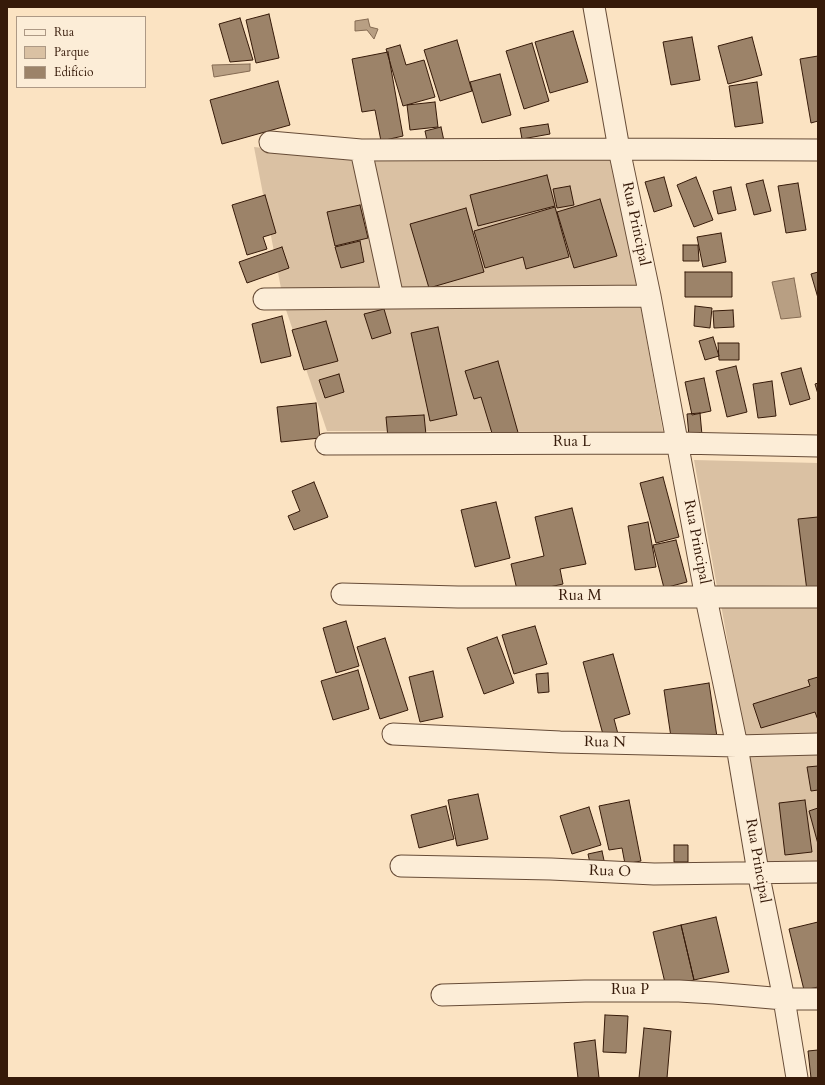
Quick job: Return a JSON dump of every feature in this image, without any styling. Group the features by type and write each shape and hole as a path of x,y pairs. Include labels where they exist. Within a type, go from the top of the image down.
{"street":[{"name":"Rua Principal","path":"594,7 619,149 650,296 706,598 737,746 758,872 784,999 797,1078"},
{"path":"270,142 361,150 818,150"},
{"path":"361,150 393,298"},
{"path":"264,299 650,296"},
{"name":"Rua L","path":"326,444 677,443 818,446"},
{"name":"Rua M","path":"342,594 458,597 818,597"},
{"name":"Rua N","path":"393,734 560,742 737,746 818,744"},
{"name":"Rua O","path":"401,866 551,869 654,874 818,872"},
{"name":"Rua P","path":"442,995 584,991 671,991 784,999 818,999"}],"green space":[{"path":"254,147 354,157 614,156 663,432 327,431 284,304"},
{"path":"694,460 818,463 818,534 806,585 717,587"},
{"path":"721,605 818,607 818,866 768,866"}],"shaded area":[{"path":"368,19 370,27 378,29 374,39 367,30 355,31 355,21"},
{"path":"250,64 250,71 214,77 212,65"},
{"path":"794,278 801,317 781,319 772,282"}],"building":[{"path":"269,14 279,58 256,63 246,20"},
{"path":"240,18 253,60 230,62 219,24"},
{"path":"573,31 588,82 550,93 535,42"},
{"path":"692,37 700,80 671,85 663,42"},
{"path":"752,37 762,75 728,84 718,46"},
{"path":"457,40 472,91 440,101 424,50"},
{"path":"532,43 549,101 524,109 506,51"},
{"path":"400,45 406,65 424,60 435,97 403,106 386,49"},
{"path":"388,52 403,136 381,141 375,110 362,112 352,59"},
{"path":"818,56 818,121 811,123 800,59"},
{"path":"500,74 511,115 482,123 470,82"},
{"path":"278,81 290,125 222,144 210,100"},
{"path":"757,82 763,123 735,127 729,86"},
{"path":"435,102 438,127 410,130 407,105"},
{"path":"548,124 550,134 522,139 520,128"},
{"path":"441,127 444,141 428,145 425,131"},
{"path":"547,175 555,206 478,226 470,195"},
{"path":"664,177 672,206 654,212 645,182"},
{"path":"696,177 713,220 694,227 677,185"},
{"path":"763,180 771,211 754,215 746,184"},
{"path":"798,183 806,230 786,233 778,186"},
{"path":"570,186 574,205 557,208 553,189"},
{"path":"731,187 736,210 718,214 713,191"},
{"path":"265,195 276,233 263,237 267,249 247,255 232,205"},
{"path":"600,199 617,256 574,268 557,212"},
{"path":"360,205 368,238 335,246 327,212"},
{"path":"555,207 569,257 526,269 523,257 485,268 474,231"},
{"path":"466,208 484,272 429,288 410,224"},
{"path":"721,233 726,262 703,267 697,237"},
{"path":"360,241 364,262 341,268 335,247"},
{"path":"683,245 698,245 699,261 683,261"},
{"path":"282,247 289,268 247,283 239,262"},
{"path":"685,272 732,272 732,297 685,297"},
{"path":"818,272 818,298 811,274"},
{"path":"695,306 712,308 710,328 694,326"},
{"path":"384,309 391,333 372,339 364,314"},
{"path":"733,310 734,327 714,328 713,311"},
{"path":"282,316 291,356 261,363 252,324"},
{"path":"326,321 338,361 304,370 292,330"},
{"path":"438,327 457,415 430,421 411,333"},
{"path":"713,337 719,356 705,360 699,341"},
{"path":"718,343 739,343 739,360 719,360"},
{"path":"498,361 519,436 495,443 481,397 474,399 465,371"},
{"path":"736,366 747,412 727,417 716,371"},
{"path":"801,368 810,399 790,405 781,373"},
{"path":"339,374 344,392 325,398 319,380"},
{"path":"704,378 711,411 692,415 685,382"},
{"path":"772,381 776,416 758,418 753,384"},
{"path":"818,383 818,394 815,384"},
{"path":"316,403 320,438 281,442 277,407"},
{"path":"700,413 702,435 689,436 687,414"},
{"path":"424,415 426,435 388,438 386,417"},
{"path":"663,477 679,537 656,543 640,483"},
{"path":"314,482 328,517 294,530 288,516 300,511 292,491"},
{"path":"496,502 510,558 475,567 461,510"},
{"path":"572,508 586,564 560,569 563,584 518,594 511,564 544,556 535,517"},
{"path":"818,517 818,590 807,591 798,519"},
{"path":"648,522 656,567 635,570 628,526"},
{"path":"676,540 687,582 664,588 653,545"},
{"path":"346,621 359,666 336,673 323,628"},
{"path":"535,626 547,664 514,674 502,635"},
{"path":"497,637 514,683 484,694 467,648"},
{"path":"385,638 408,710 380,719 357,647"},
{"path":"613,654 630,714 614,719 618,734 604,738 583,662"},
{"path":"358,670 369,709 333,720 321,681"},
{"path":"433,671 443,717 420,722 409,677"},
{"path":"548,673 549,692 538,693 536,674"},
{"path":"818,677 818,720 815,712 761,728 753,704 810,686 808,680"},
{"path":"709,683 717,737 672,744 664,690"},
{"path":"818,766 818,790 811,791 807,767"},
{"path":"478,794 488,839 457,846 448,800"},
{"path":"629,800 641,861 625,864 622,848 609,850 599,806"},
{"path":"805,800 812,852 785,855 779,803"},
{"path":"446,806 454,839 419,848 411,815"},
{"path":"589,807 601,845 572,854 560,816"},
{"path":"818,808 818,844 809,811"},
{"path":"674,845 688,845 688,862 674,862"},
{"path":"602,851 605,865 591,868 588,854"},
{"path":"716,917 729,972 694,980 681,925"},
{"path":"818,922 818,987 804,990 789,929"},
{"path":"681,925 694,980 666,987 653,932"},
{"path":"605,1015 628,1016 626,1053 603,1052"},
{"path":"644,1028 671,1031 667,1078 639,1078"},
{"path":"595,1040 599,1078 578,1078 574,1043"},
{"path":"818,1050 818,1078 811,1078 808,1051"}]}
